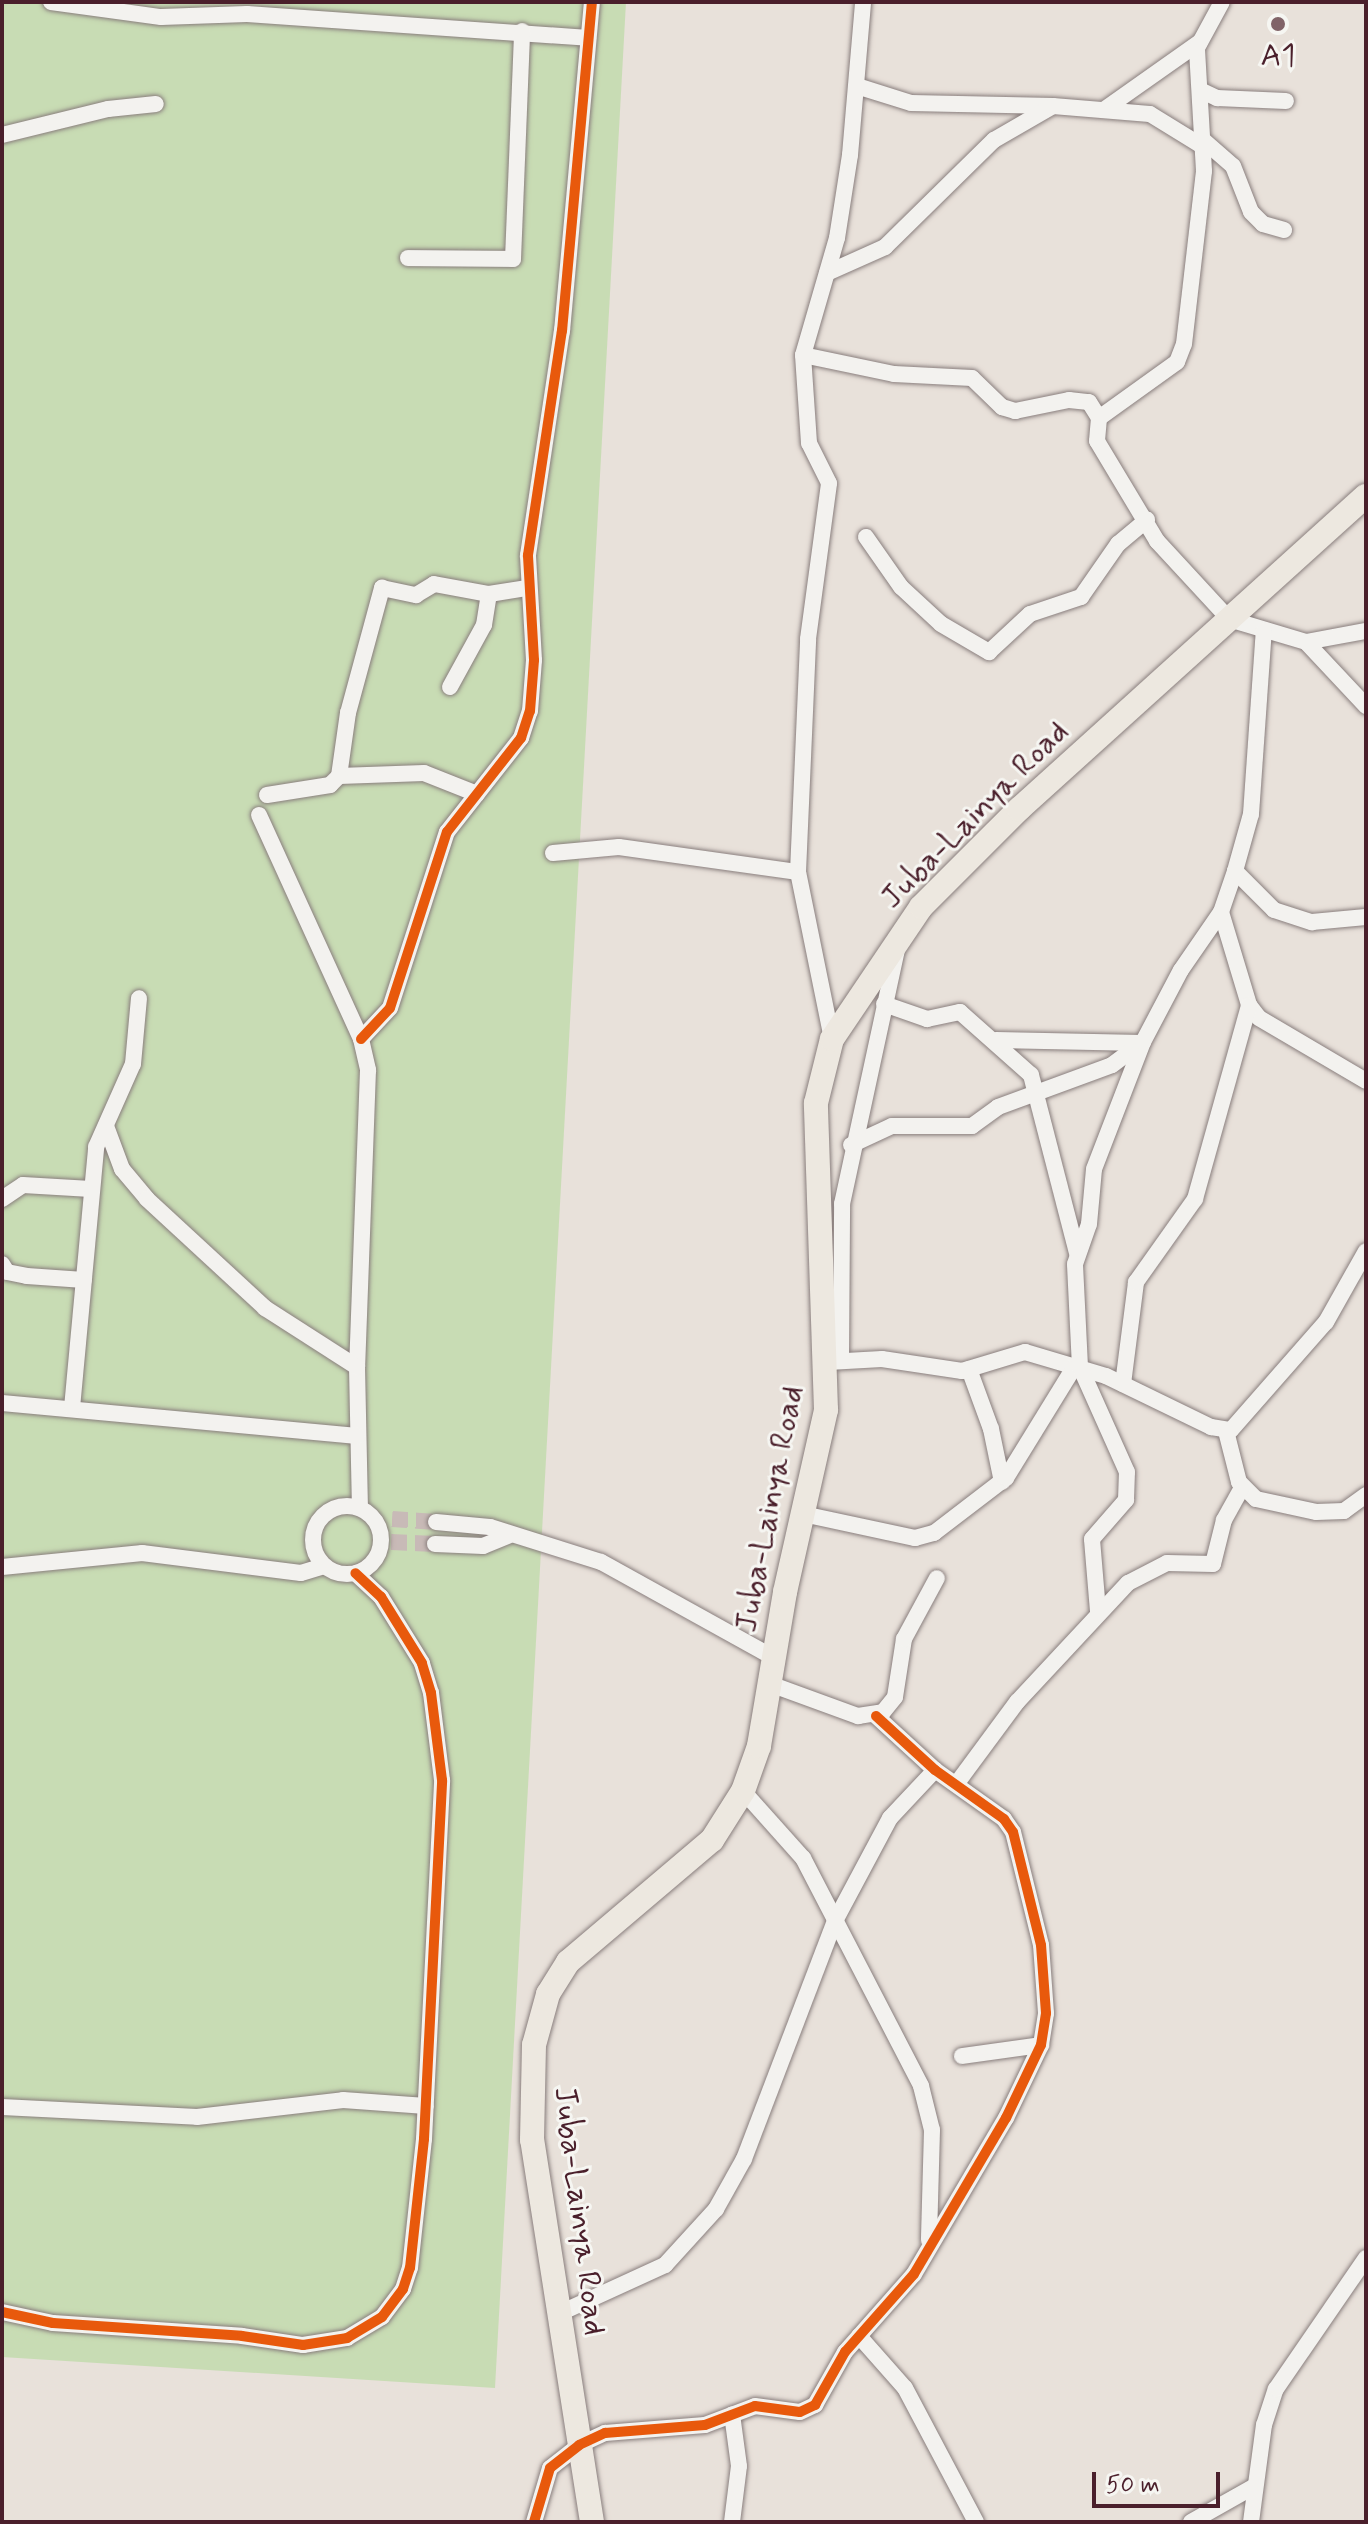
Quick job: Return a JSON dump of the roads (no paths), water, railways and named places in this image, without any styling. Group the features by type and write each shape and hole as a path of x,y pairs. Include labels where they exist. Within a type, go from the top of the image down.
{"main road":[{"name":"Juba-Lainya Road","path":"592,2522 558,2314 529,2105 534,2045 548,1994 568,1962 712,1840 743,1791 759,1746 835,1362 816,1103 832,1039 901,933 1019,809 1366,496"}],"street":[{"path":"51,2 161,17 247,14 588,38"},
{"path":"323,2 323,21"},
{"path":"361,1039 390,1008 443,843 521,738 530,711 534,660 528,588 534,500 563,316 592,2"},
{"path":"832,1039 798,872 808,639 829,483 809,443 803,355 827,273 850,155 863,2"},
{"path":"1105,109 1200,42 1222,2"},
{"path":"408,258 513,259 522,31"},
{"path":"1099,418 1177,362 1184,344 1204,171 1200,42"},
{"path":"860,87 911,103 1053,106 1150,114 1202,142 1233,166 1251,212 1263,224 1284,230"},
{"path":"1202,91 1217,98 1286,101"},
{"path":"2,135 108,109 156,104"},
{"path":"827,273 885,247 994,140 1053,106"},
{"path":"803,355 894,374 972,378 1002,407 1015,411 1069,400 1089,402 1099,418 1097,441 1147,520 1177,565 1229,619 1306,642 1366,631"},
{"path":"866,537 901,587 941,624 989,652 1030,614 1081,597 1118,544 1147,520"},
{"path":"267,795 330,785 339,776 348,713 380,590 390,586 416,595 434,584 489,594 528,588"},
{"path":"450,687 484,625 489,594"},
{"path":"1098,1611 1092,1539 1126,1500 1127,1472 1078,1367 1074,1280 1077,1253 1089,1224 1097,1160 1143,1042 1181,970 1221,912 1235,871 1251,814 1264,630"},
{"path":"1306,642 1366,706"},
{"path":"339,776 424,773 477,794"},
{"path":"259,815 361,1039 370,1110 357,1367 357,1436 363,1510 380,1530 386,1545 373,1562 355,1573 336,1573 324,1566 313,1545 317,1522 338,1507 363,1510 392,1519"},
{"path":"553,853 619,847 798,872"},
{"path":"1235,871 1274,910 1312,922 1366,917"},
{"path":"1221,912 1249,1005 1270,1026 1366,1081"},
{"path":"901,933 851,1145 842,1204 835,1362 882,1359 969,1369 1025,1352 1123,1384 1226,1431 1237,1426 1326,1322 1366,1251"},
{"path":"72,1408 96,1147 133,1064 139,998"},
{"path":"884,1004 927,1019 960,1012 996,1040 1031,1075 1039,1093 1077,1253"},
{"path":"1123,1384 1136,1282 1195,1199 1249,1005"},
{"path":"996,1040 1143,1042"},
{"path":"851,1145 892,1126 972,1126 998,1107 1112,1065 1143,1042"},
{"path":"106,1126 122,1169 147,1199 265,1308 357,1367"},
{"path":"2,1199 23,1185 91,1189"},
{"path":"2,1264 7,1272 27,1276 84,1280"},
{"path":"803,1514 925,1538 1002,1482 1078,1367"},
{"path":"969,1369 991,1429 1002,1482"},
{"path":"2,1403 357,1436"},
{"path":"1226,1431 1242,1487 1256,1499 1316,1512 1344,1511 1366,1495"},
{"path":"957,1783 1017,1702 1098,1611 1128,1583 1158,1565 1213,1564 1224,1520 1242,1487"},
{"path":"436,1522 490,1527 508,1536 566,1548 601,1562 774,1658"},
{"path":"435,1544 483,1546 508,1536"},
{"path":"2,1567 142,1553 301,1573 324,1566"},
{"path":"2,2312 53,2323 242,2336 303,2345 347,2338 382,2317 410,2268 426,2106 442,1780 433,1704 422,1663 381,1597 355,1573"},
{"path":"876,1716 895,1697 902,1644 937,1578"},
{"path":"534,2522 550,2468 579,2445 605,2433 705,2425 764,2406 806,2411 859,2336 901,2294 1006,2118 1041,2045 1044,1969 1017,1842 1004,1819 935,1770 876,1716 838,1710 770,1684"},
{"path":"558,2314 665,2265 716,2209 744,2159 835,1921 890,1818 935,1770"},
{"path":"743,1791 803,1858 890,2020 929,2111 929,2244"},
{"path":"962,2056 1041,2045"},
{"path":"2,2107 197,2117 343,2100 426,2106"},
{"path":"1251,2522 1253,2487 1276,2389 1366,2258"},
{"path":"859,2336 905,2388 976,2522"},
{"path":"732,2414 739,2466 732,2522"},
{"path":"1191,2522 1253,2487"}],"tunnel":[{"path":"392,1519 436,1522"},
{"path":"391,1542 435,1544"}],"place":[{"name":"A1","path":"1278,24"}]}
